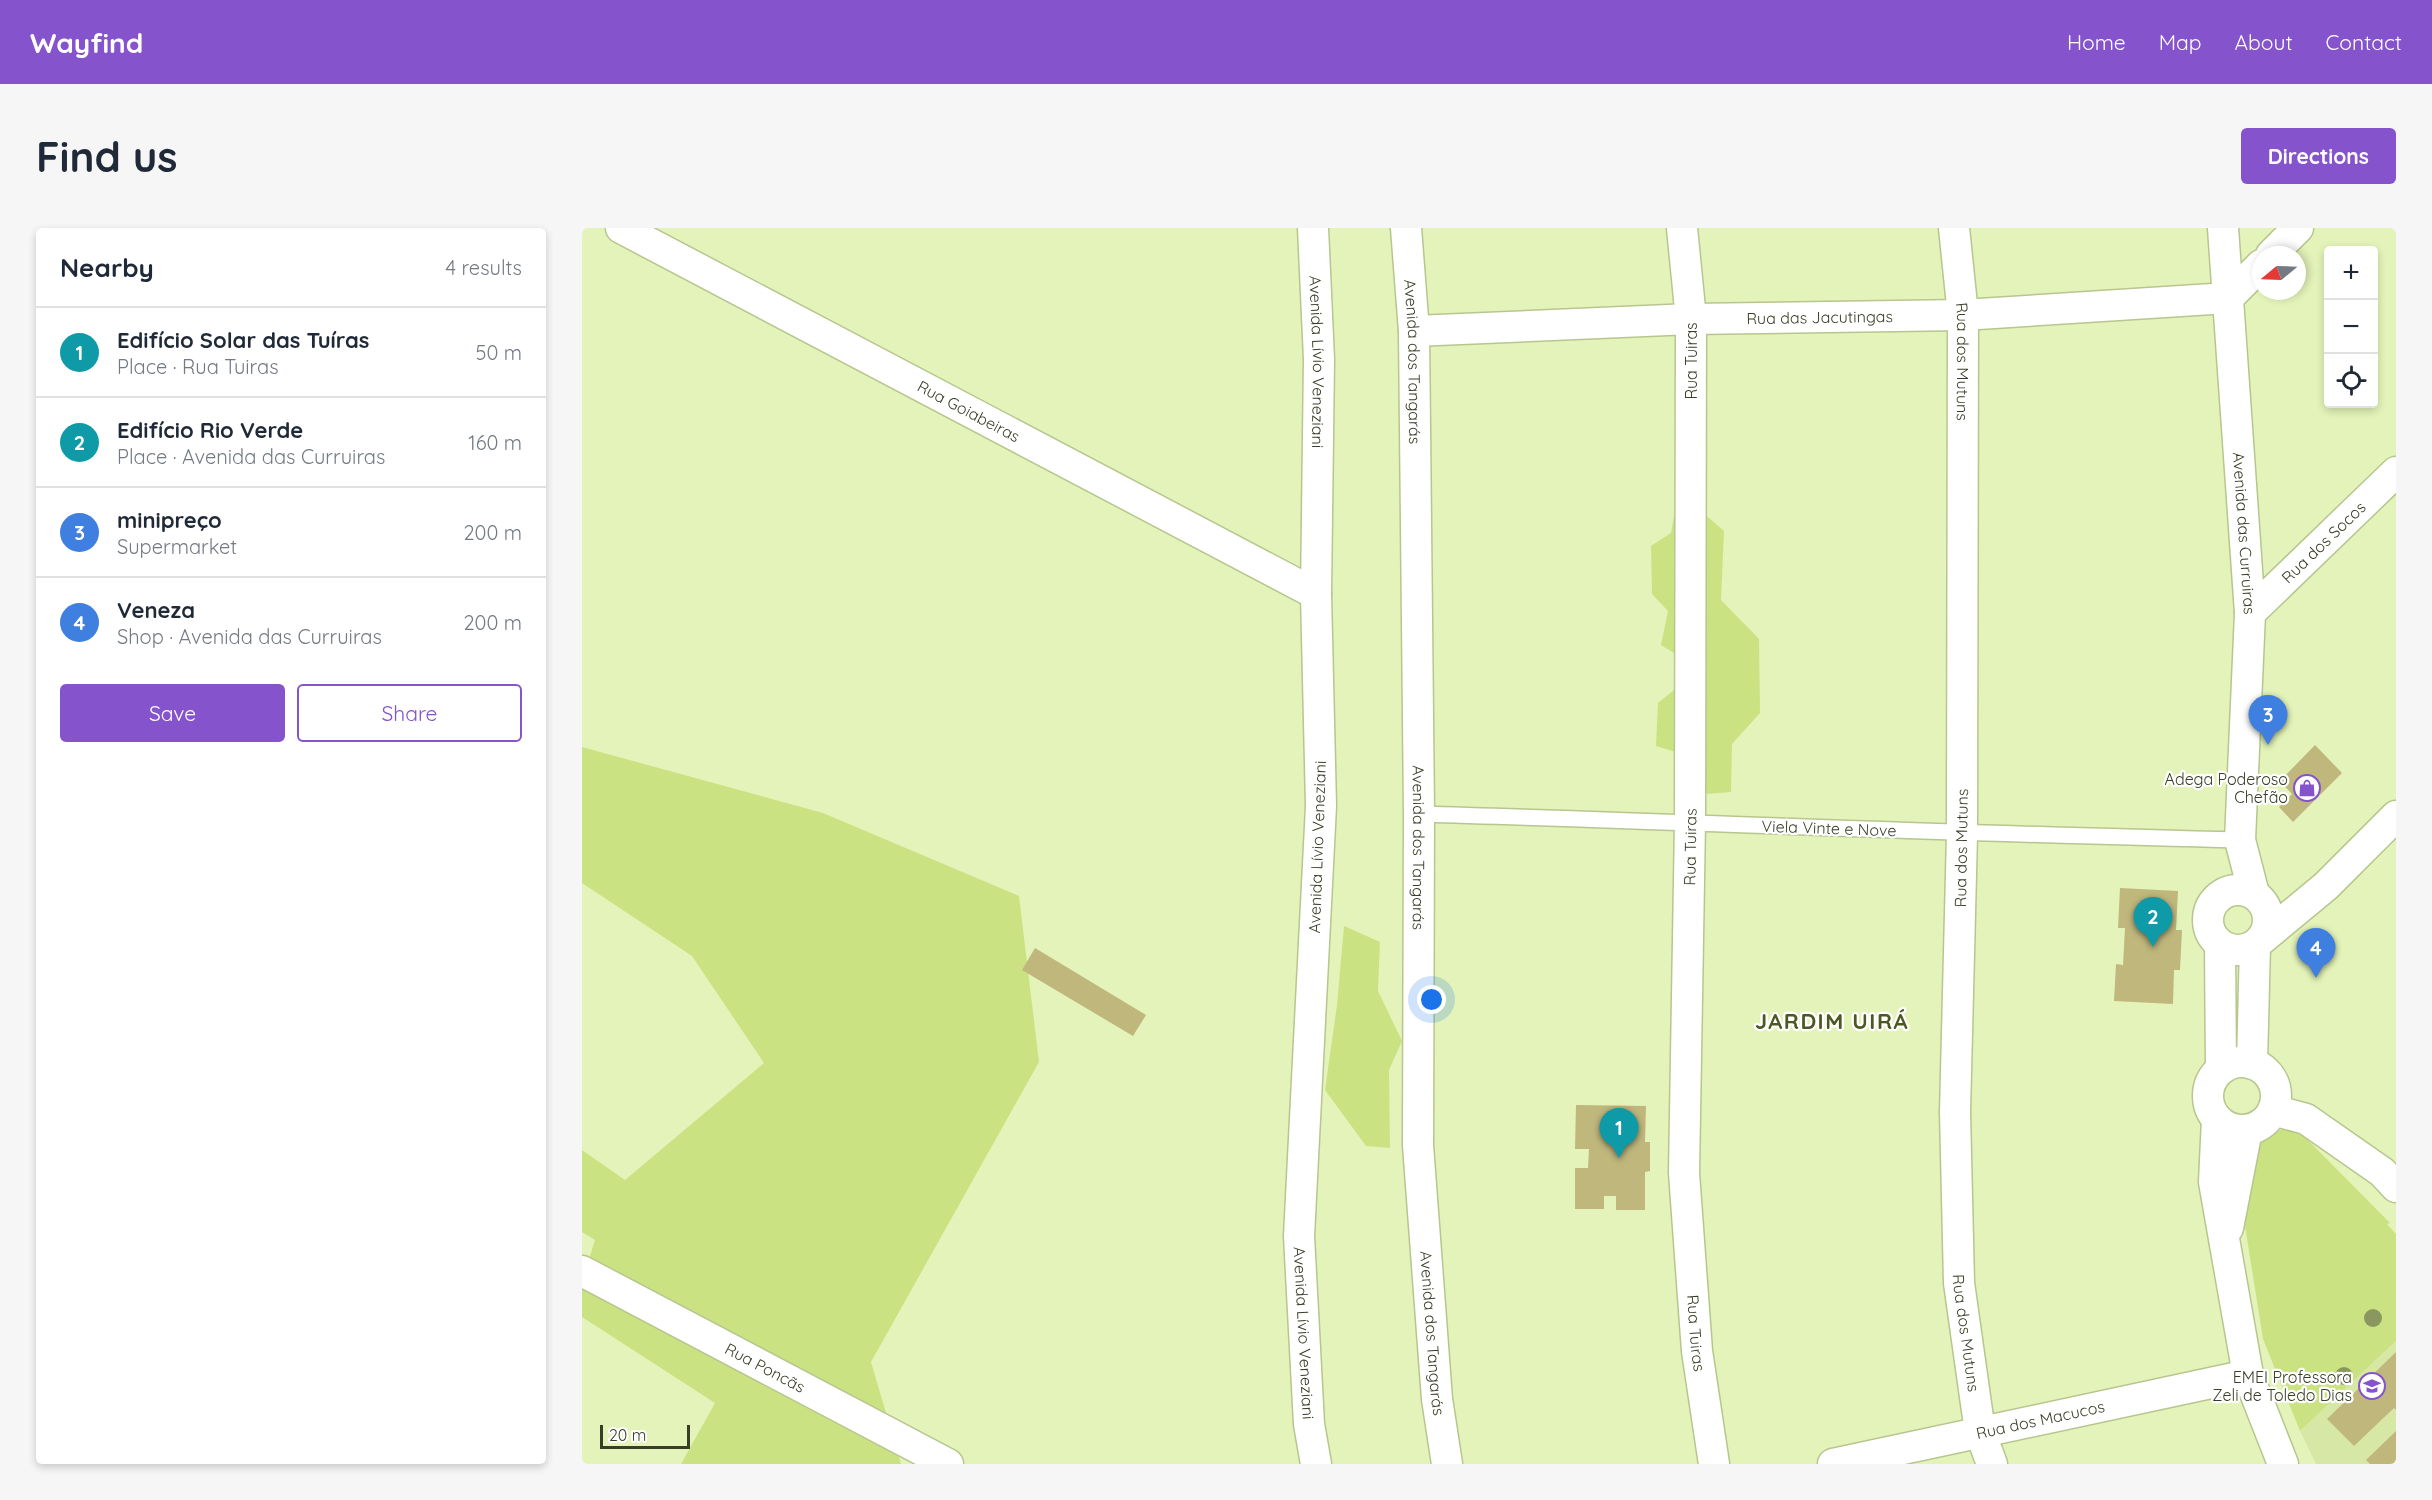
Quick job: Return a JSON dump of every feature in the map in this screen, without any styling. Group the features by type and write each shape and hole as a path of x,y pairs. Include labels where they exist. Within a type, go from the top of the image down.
{"street":[{"name":"Rua Goiabeiras","path":"621,228 1316,594"},
{"name":"Avenida Lívio Veneziani","path":"1314,228 1319,359 1316,594 1321,806 1299,1236 1309,1424 1316,1464"},
{"name":"Avenida dos Tangarás","path":"1406,228 1414,331 1419,814 1418,1145 1437,1399 1447,1464"},
{"name":"Rua Tuiras","path":"1682,228 1691,319 1690,822 1684,1173 1697,1352 1714,1464"},
{"name":"Rua dos Mutuns","path":"1954,228 1963,315 1962,834 1955,1112 1959,1283 1980,1431 1992,1464"},
{"name":"Avenida das Curruiras","path":"2223,228 2250,613 2240,840 2258,898"},
{"path":"2280,246 2298,228"},
{"path":"2228,298 2252,274"},
{"name":"Rua das Jacutingas","path":"1414,331 1691,319 1963,315 2228,298"},
{"name":"Rua dos Socos","path":"2250,613 2396,472"},
{"path":"2252,1064 2258,942 2268,921 2266,911 2258,898 2245,890 2224,893 2216,899 2208,918 2213,938 2220,945 2238,951 2258,942 2326,886 2396,816"},
{"name":"Avenida das Curruiras","path":"2224,893 2229,861 2240,840"},
{"path":"2258,898 2300,896 2326,886"},
{"path":"2220,945 2221,1069"},
{"path":"2230,1064 2252,1064 2262,1069 2270,1077 2275,1099 2273,1110 2258,1126 2247,1130 2236,1130 2217,1119 2211,1110 2208,1099 2209,1088 2213,1077 2221,1069 2230,1064"},
{"path":"2273,1110 2306,1119 2391,1172"},
{"path":"2217,1119 2214,1182 2248,1375 2283,1464"},
{"path":"2225,1240 2247,1130"},
{"name":"Rua Poncãs","path":"582,1271 948,1464"},
{"name":"Rua dos Macucos","path":"1833,1464 2248,1375"}],"lane":[{"name":"Viela Vinte e Nove","path":"1419,814 1690,822 1962,834 2240,840"}],"shaded area":[{"path":"1701,511 1724,531 1721,600 1759,639 1760,713 1732,744 1731,792 1707,794 1695,758 1656,746 1658,703 1700,669 1661,645 1668,611 1652,594 1651,546 1671,533 1674,516"},
{"path":"582,747 823,813 1019,896 1039,1062 871,1362 901,1464 681,1464 715,1403 582,1317 582,1282 595,1240 582,1232 582,1150 625,1180 764,1063 692,956 582,883"},
{"path":"1344,926 1380,942 1378,991 1402,1041 1389,1070 1390,1148 1366,1146 1325,1090 1337,1005"},
{"path":"2294,1126 2390,1223 2387,1224 2396,1234 2396,1341 2300,1431 2263,1339 2242,1207 2257,1137"},
{"name":"EMEI Professora Zeli de Toledo Dias","path":"2396,1341 2396,1464 2316,1464 2300,1431"}],"building":[{"name":"Adega Poderoso Chefão","path":"2315,745 2342,773 2293,822 2279,807 2292,794 2280,781"},
{"path":"2120,888 2178,891 2176,930 2182,930 2180,970 2174,970 2173,1004 2114,1001 2116,964 2123,965 2125,928 2118,928"},
{"path":"1035,948 1146,1015 1133,1036 1022,970"},
{"path":"1576,1105 1646,1106 1645,1142 1650,1142 1650,1171 1645,1172 1645,1210 1616,1210 1616,1196 1604,1196 1604,1209 1575,1209 1575,1168 1588,1168 1589,1149 1575,1149"},
{"path":"2396,1352 2396,1410 2394,1408 2354,1446 2327,1419"},
{"path":"2396,1431 2396,1464 2370,1464 2366,1460"}],"place":[{"name":"minipreço","path":"2268,745"},
{"name":"Adega Poderoso Chefão","path":"2307,788"},
{"name":"Edifício Rio Verde","path":"2153,947"},
{"name":"Veneza","path":"2316,978"},
{"name":"Edifício Solar das Tuíras","path":"1619,1158"},
{"name":"EMEI Professora Zeli de Toledo Dias","path":"2372,1386"}],"district":[{"name":"JARDIM UIRÁ","path":"1832,1021"}]}
